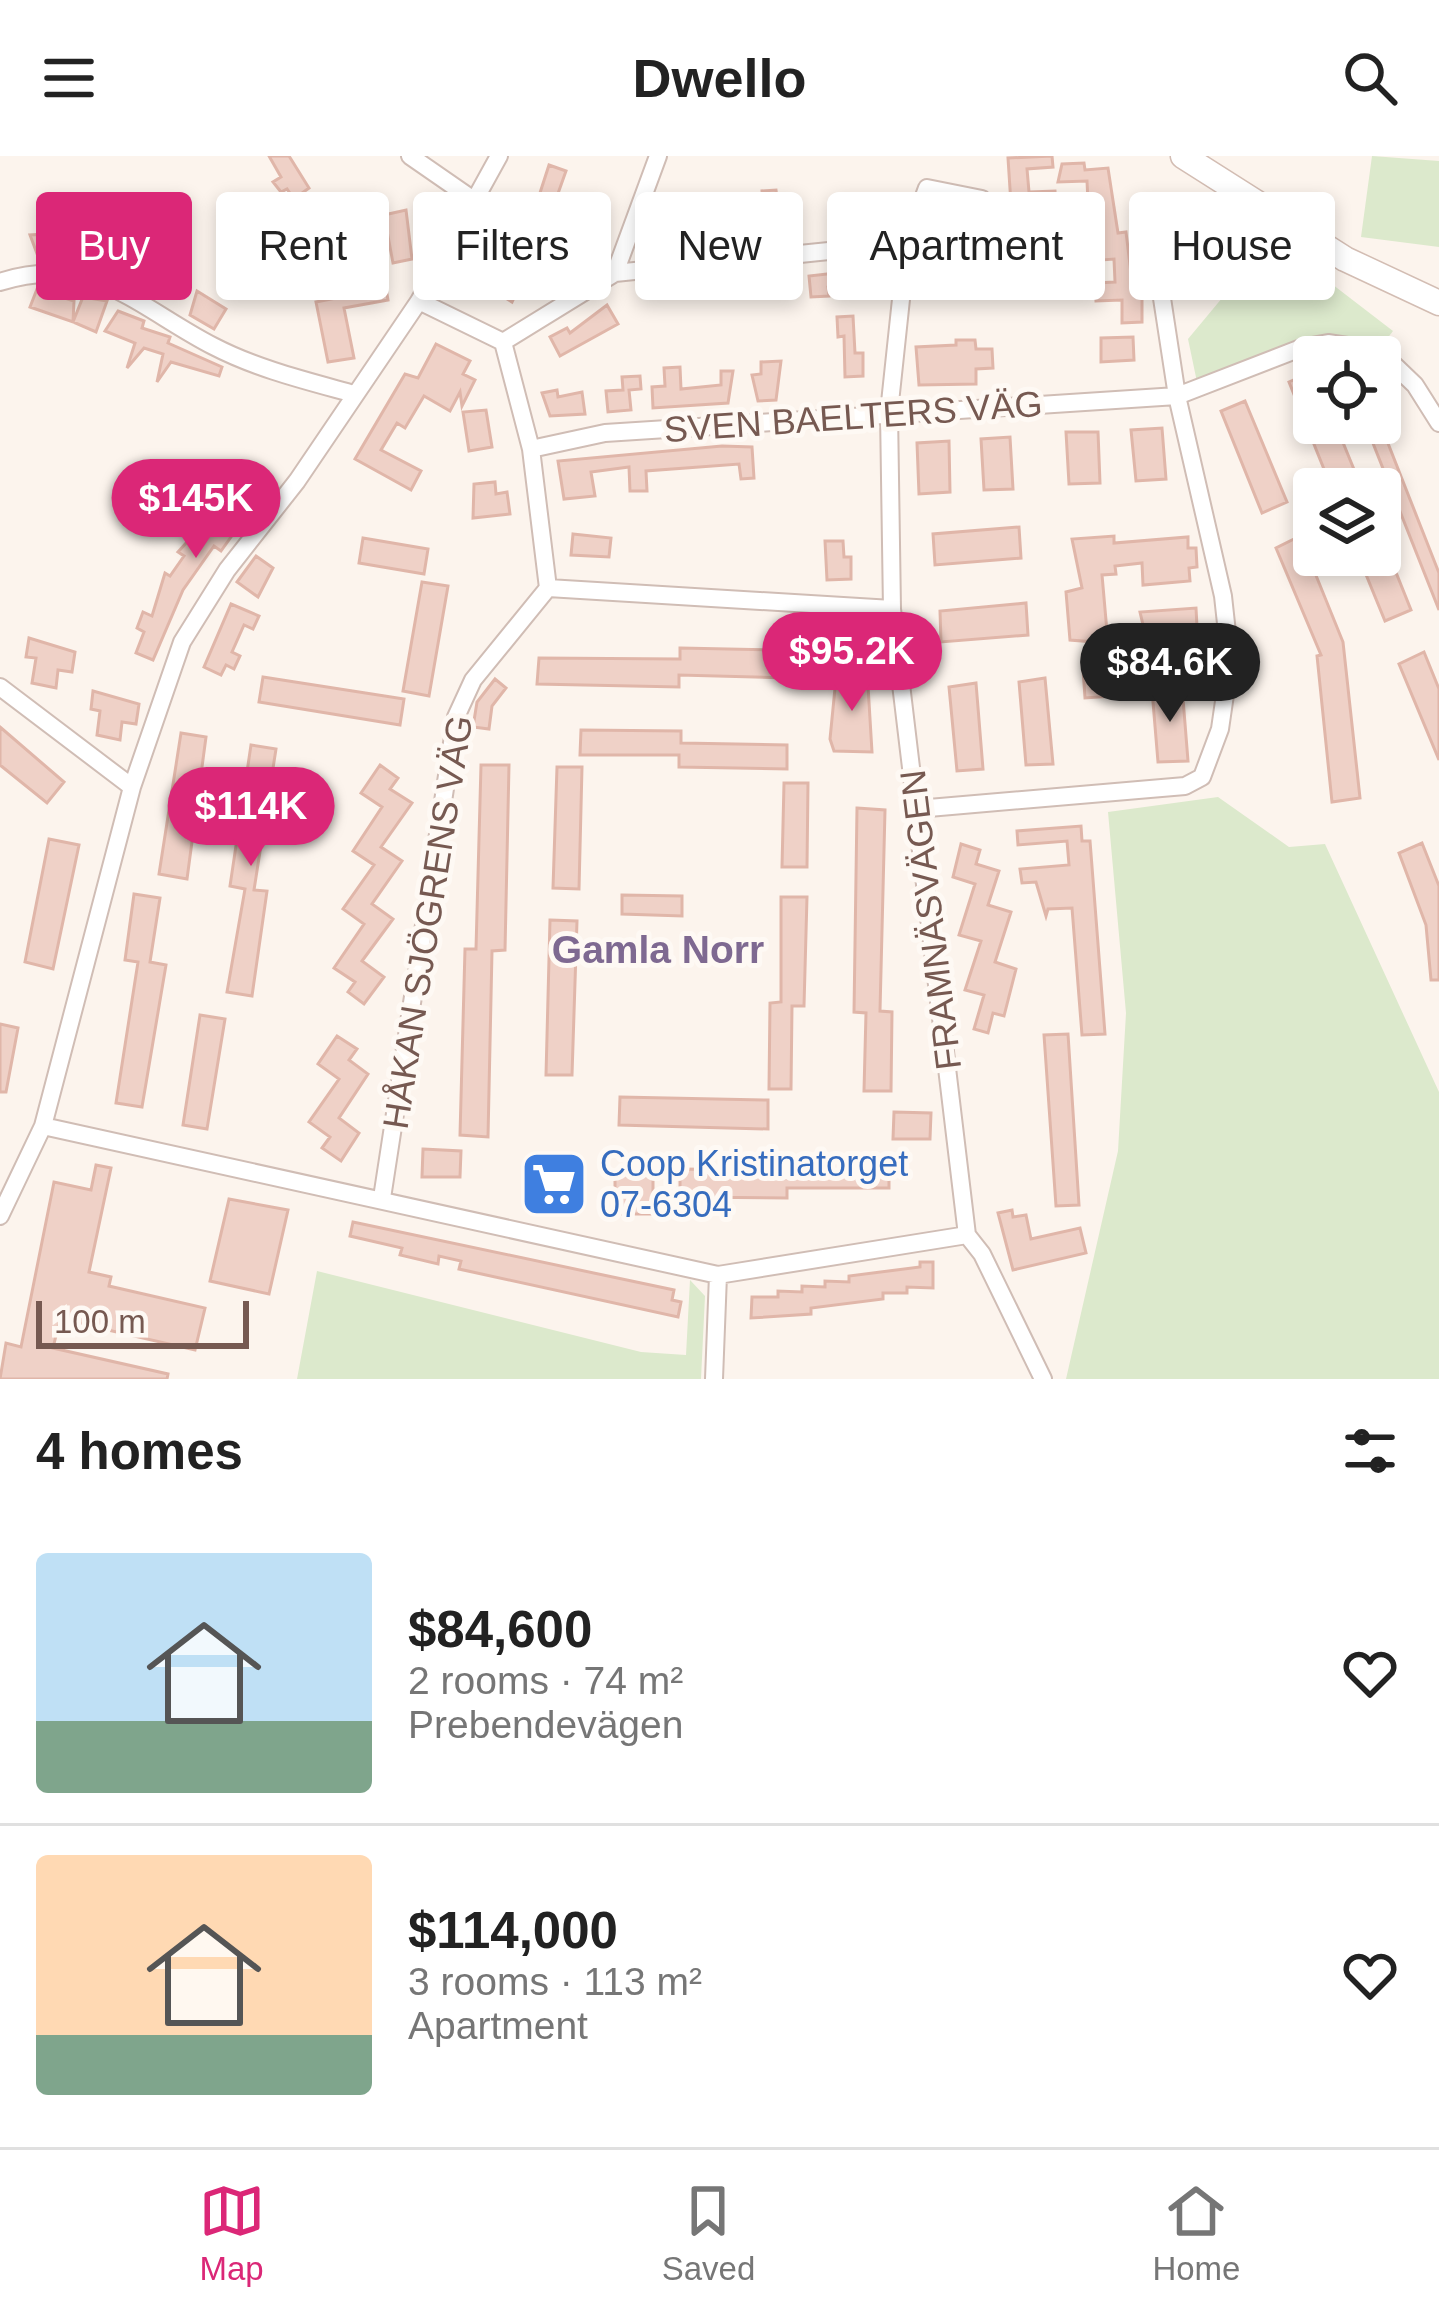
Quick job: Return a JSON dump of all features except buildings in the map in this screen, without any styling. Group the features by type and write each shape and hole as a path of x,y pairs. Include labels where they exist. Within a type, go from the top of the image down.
{"main road":[{"path":"1183,156 1345,259 1439,303"}],"street":[{"path":"410,156 461,192"},
{"path":"480,192 499,156"},
{"path":"615,273 658,156"},
{"path":"927,188 982,199 982,238 974,242 910,236 927,188"},
{"path":"503,342 615,273 827,246"},
{"path":"0,282 55,274 101,280 213,346 354,394"},
{"name":"FRAMNÄSVÄGEN","path":"902,300 889,412 892,609 967,1235 982,1254 1043,1379"},
{"path":"916,809 1186,786 1202,777 1220,729 1230,660 1223,596 1177,396 1162,300"},
{"path":"0,1216 44,1126 132,787 182,642 226,570 297,482 418,301 503,342 531,449 548,588 892,609"},
{"name":"SVEN BAELTERS VÄG","path":"531,449 605,433 1177,396 1301,348 1328,344 1360,348 1391,362 1415,385 1439,423"},
{"name":"HÅKAN SJÖGRENS VÄG","path":"382,1198 457,717 473,680 548,588"},
{"path":"0,687 132,787"},
{"path":"44,1126 718,1275 967,1235"},
{"path":"714,1379 718,1275"}],"green space":[{"path":"1372,156 1439,161 1439,247 1361,237"},
{"path":"1335,286 1393,331 1389,336 1293,336 1293,344 1197,382 1188,339 1220,300 1335,300"},
{"path":"1218,797 1289,847 1325,844 1439,1092 1439,1379 1066,1379 1118,1151 1126,1013 1108,812"},
{"path":"317,1271 641,1352 686,1355 690,1280 705,1296 701,1379 297,1379"}],"place":[{"name":"Coop Kristinatorget 07-6304","path":"554,1184"}],"district":[{"name":"Gamla Norr","path":"658,949"}]}
